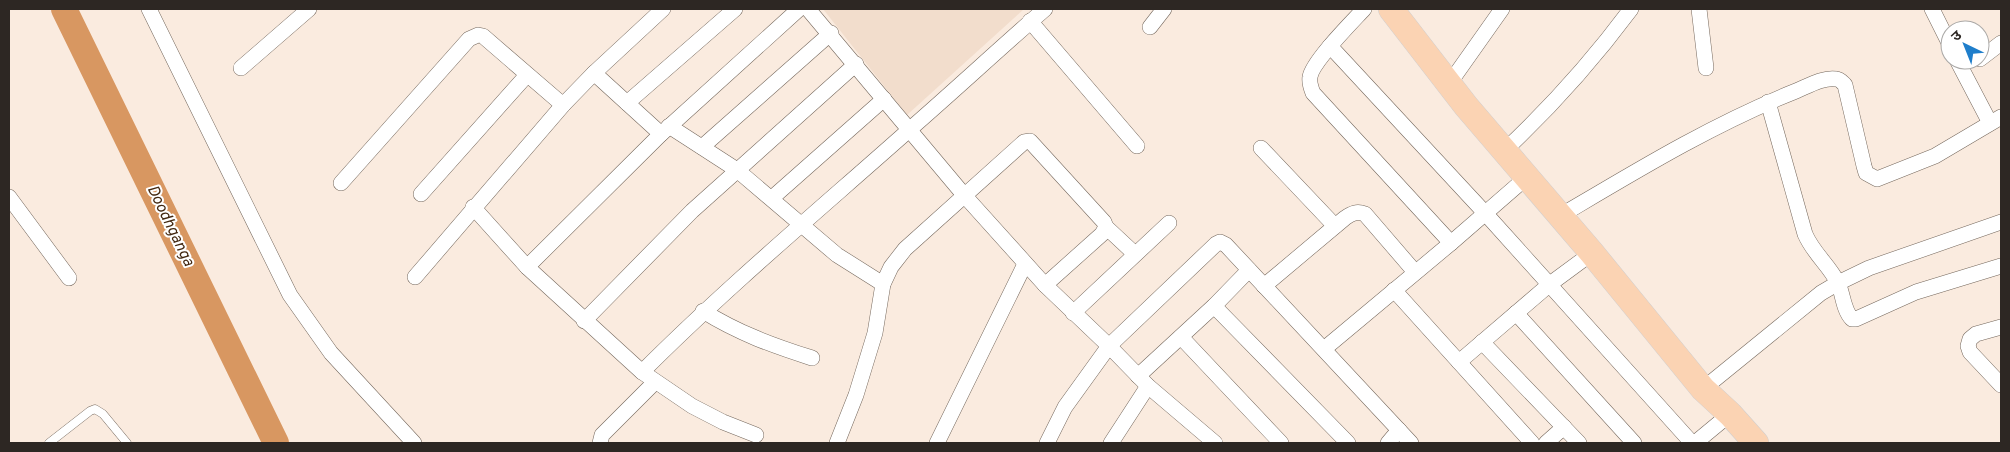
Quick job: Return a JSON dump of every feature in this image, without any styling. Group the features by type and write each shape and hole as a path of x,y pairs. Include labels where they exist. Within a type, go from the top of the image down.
{"main road":[{"path":"1391,9 1504,151 1592,253 1703,389 1730,414 1756,443"}],"street":[{"path":"149,9 290,295 331,353 414,443"},
{"path":"241,68 309,9"},
{"path":"415,276 563,105 594,72 663,9"},
{"path":"627,103 735,9"},
{"path":"527,267 665,130 799,9"},
{"path":"808,9 831,33 964,195 1025,264 1143,381 1215,443"},
{"path":"642,372 704,311 1045,9"},
{"path":"1150,27 1164,9"},
{"path":"1364,9 1330,46 1310,77 1313,93 1451,244"},
{"path":"1449,84 1502,9"},
{"path":"1504,151 1560,97 1632,9"},
{"path":"1698,9 1706,68"},
{"path":"1932,9 1940,25"},
{"path":"1030,22 1137,146"},
{"path":"702,147 831,33"},
{"path":"341,183 469,39 478,35 483,36 563,105"},
{"path":"1990,52 2001,43"},
{"path":"1330,46 1550,284 1693,443 1730,414"},
{"path":"584,321 692,211 856,64"},
{"path":"1560,216 1660,157 1768,102 1824,80 1835,78 1841,80 1845,85 1866,172 1877,179 1935,156 1959,144 1995,120 1963,70"},
{"path":"594,72 627,103 665,130 702,147 737,170 837,255 884,284"},
{"path":"421,194 527,75"},
{"path":"772,198 884,99"},
{"path":"1768,102 1805,234 1814,252 1838,282 1850,317 1856,319 1916,292 2001,266"},
{"path":"837,443 856,395 875,333 884,284 891,267 904,249 1024,142 1030,141 1104,222 1106,227 1135,254"},
{"path":"1261,148 1335,226"},
{"path":"1324,349 1451,244 1527,177"},
{"path":"9,197 69,278"},
{"path":"473,208 527,267 642,372 692,406 723,422 756,435"},
{"path":"1264,286 1335,226 1352,214 1360,212 1365,214 1415,272"},
{"path":"1703,389 1814,299 1838,282 1869,268 2001,222"},
{"path":"1073,313 1169,223"},
{"path":"1045,285 1102,234 1106,227"},
{"path":"1047,443 1065,407 1109,346 1220,242 1226,245 1411,443"},
{"path":"1459,362 1550,284 1592,253"},
{"path":"937,443 1025,264"},
{"path":"1111,443 1143,381 1181,337 1249,270"},
{"path":"1394,290 1532,443"},
{"path":"1214,306 1348,443"},
{"path":"704,311 734,330 812,358"},
{"path":"1516,313 1634,443"},
{"path":"2001,327 1976,334 1970,339 1968,346 1970,352 2001,385"},
{"path":"1181,337 1281,443"},
{"path":"1482,342 1579,443"},
{"path":"600,443 602,435 655,382"},
{"path":"1546,443 1564,427"},
{"path":"1388,443 1399,430"}],"lane":[{"path":"49,443 95,409 103,414 127,443"}],"shaded area":[{"path":"823,9 1024,9 907,115"}],"waterway":[{"name":"Doodhganga","path":"64,9 276,443"}]}
